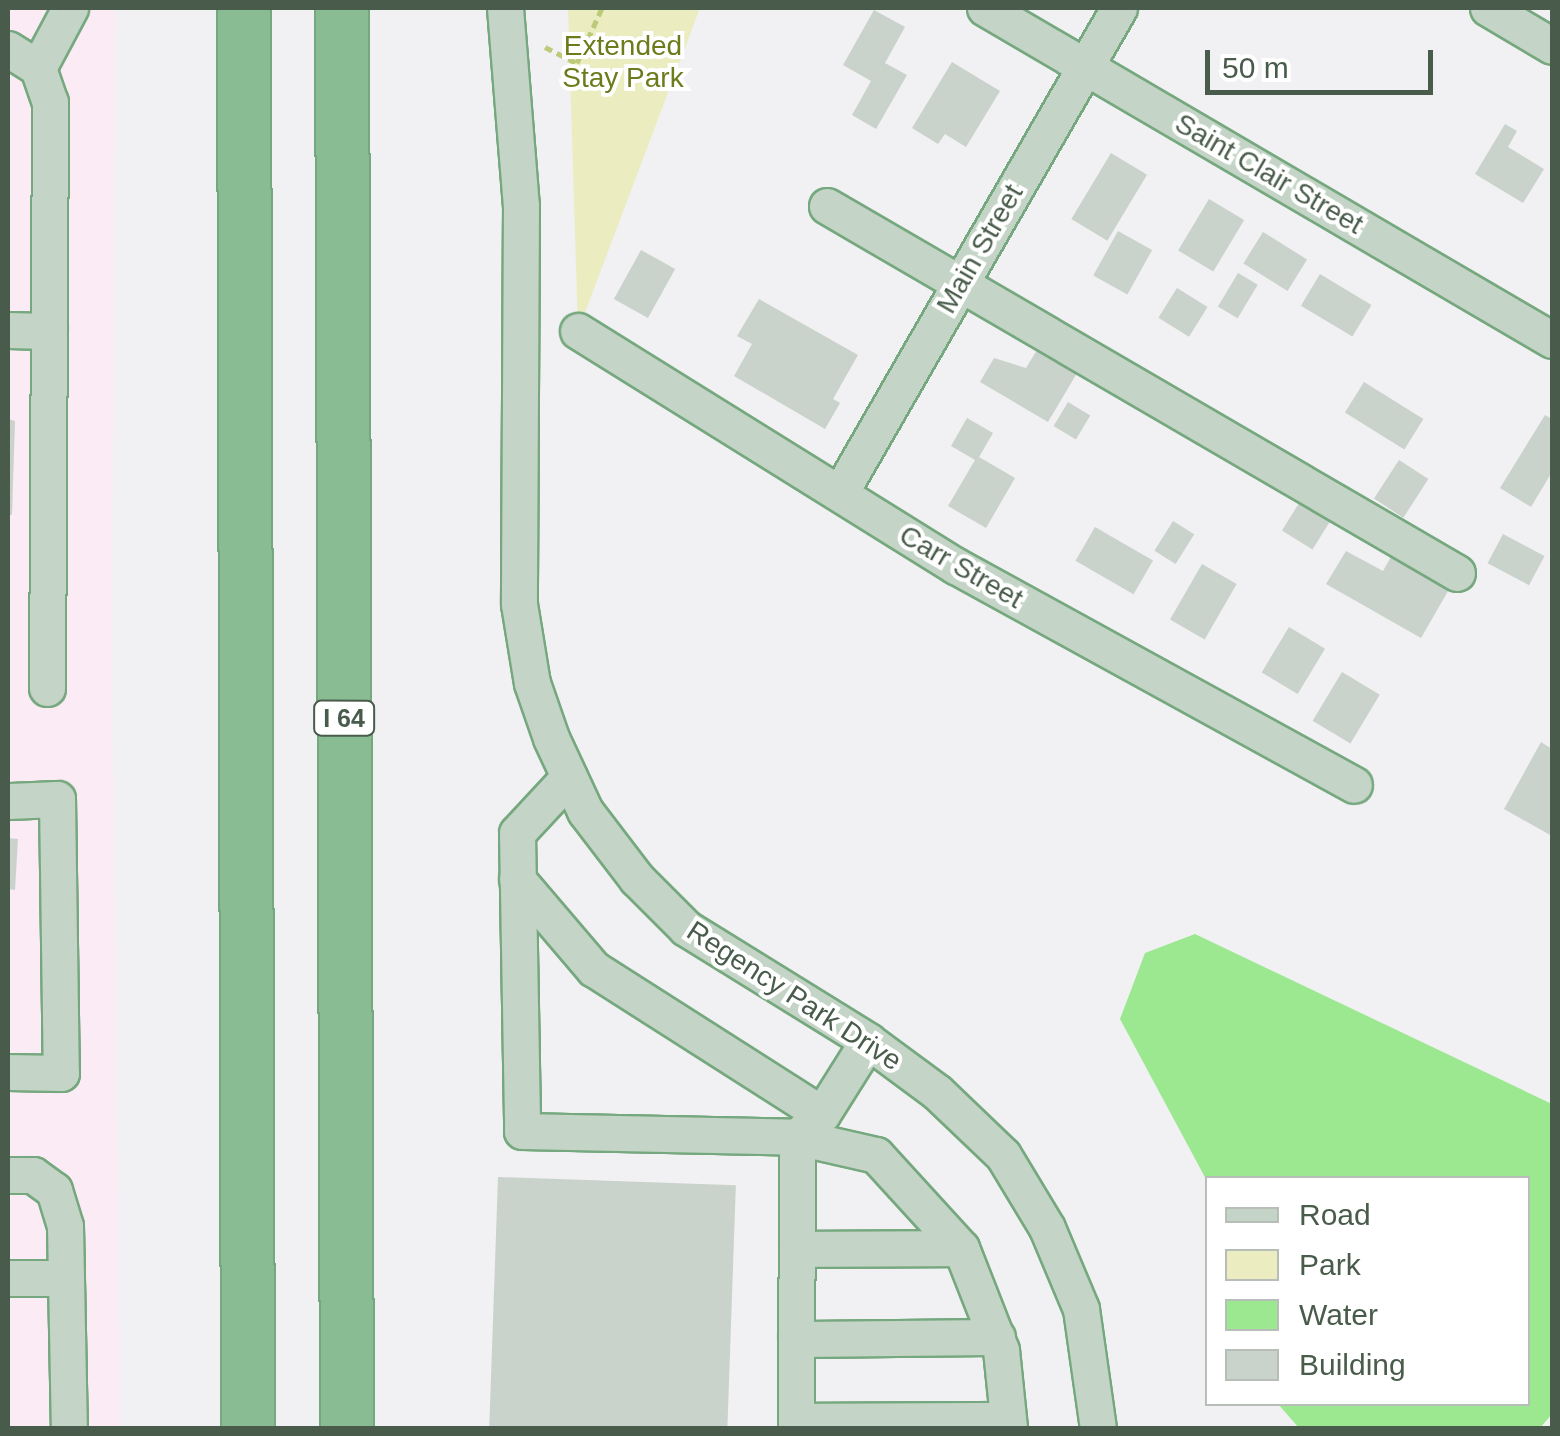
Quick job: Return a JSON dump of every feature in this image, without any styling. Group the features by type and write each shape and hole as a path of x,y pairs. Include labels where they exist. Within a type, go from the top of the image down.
{"highway":[{"path":"244,8 248,1428"},
{"name":"I 64","path":"342,8 347,1428"}],"street":[{"path":"38,68 70,8"},
{"name":"Regency Park Drive","path":"505,8 521,205 518,604 532,683 570,776 585,811 637,879 686,928 868,1041 937,1092 1003,1154 1038,1213 1081,1309 1098,1428"},
{"name":"Saint Clair Street","path":"986,8 1552,340"},
{"name":"Main Street","path":"841,491 1119,8"},
{"path":"1488,8 1552,46"},
{"path":"8,49 38,68 50,102 47,688"},
{"path":"827,206 962,280 978,298 1457,573"},
{"path":"8,330 49,331"},
{"name":"Carr Street","path":"578,331 956,566 1354,785"},
{"path":"570,776 516,832 522,1130 810,1126"},
{"path":"8,801 57,799 61,1073 8,1072"},
{"path":"517,880 594,970 810,1126 876,1156 960,1248 997,1336 1008,1424 796,1425 796,1250 810,1126 868,1041"},
{"path":"8,1175 33,1175 54,1190 65,1226 69,1428"},
{"path":"796,1250 960,1248"},
{"path":"8,1278 66,1278"},
{"path":"796,1339 997,1336"}],"path":[{"path":"545,47 577,63 602,8"}],"shaded area":[{"path":"8,8 115,8 112,672 120,1428 8,1428"}],"green space":[{"name":"Extended Stay Park","path":"568,8 700,8 578,331"}],"water":[{"path":"1195,934 1552,1104 1552,1414 1540,1428 1299,1428 1280,1406 1530,1406 1530,1176 1205,1177 1120,1019 1145,953"}],"building":[{"path":"874,10 905,27 885,63 907,75 876,129 852,115 871,81 843,65"},
{"path":"952,62 1000,91 966,147 945,134 938,144 912,128"},
{"path":"1505,124 1517,131 1508,147 1544,169 1523,203 1475,174"},
{"path":"1111,153 1147,175 1107,241 1071,219"},
{"path":"1209,199 1244,220 1213,272 1178,250"},
{"path":"1118,231 1152,250 1127,295 1093,276"},
{"path":"1263,232 1307,260 1287,291 1243,263"},
{"path":"641,250 675,269 648,318 614,299"},
{"path":"1238,273 1258,285 1238,318 1218,306"},
{"path":"1320,274 1371,305 1352,337 1301,306"},
{"path":"1177,288 1208,307 1189,337 1158,318"},
{"path":"759,299 858,355 833,399 840,403 825,429 734,376 752,344 737,336"},
{"path":"1037,350 1077,373 1048,422 980,382 994,358 1026,368"},
{"path":"1364,382 1423,419 1404,450 1345,413"},
{"path":"1068,402 1090,415 1076,439 1054,426"},
{"path":"1545,415 1552,419 1552,472 1531,507 1500,488"},
{"path":"967,418 993,433 979,457 1015,478 986,528 948,506 975,460 951,446"},
{"path":"8,419 15,421 12,515 8,515"},
{"path":"1399,460 1428,479 1403,518 1374,499"},
{"path":"1301,500 1332,519 1312,550 1282,531"},
{"path":"1173,521 1194,534 1176,564 1154,551"},
{"path":"1095,527 1153,560 1134,594 1076,561"},
{"path":"1503,534 1544,556 1529,585 1488,563"},
{"path":"1346,551 1383,571 1393,553 1451,586 1421,638 1326,584"},
{"path":"1202,564 1237,584 1205,639 1170,619"},
{"path":"1289,627 1325,649 1298,694 1262,672"},
{"path":"1342,672 1380,695 1350,744 1313,721"},
{"path":"1541,742 1552,749 1552,836 1504,809"},
{"path":"8,838 18,839 15,890 8,889"},
{"path":"498,1177 736,1185 727,1428 489,1428"}]}
